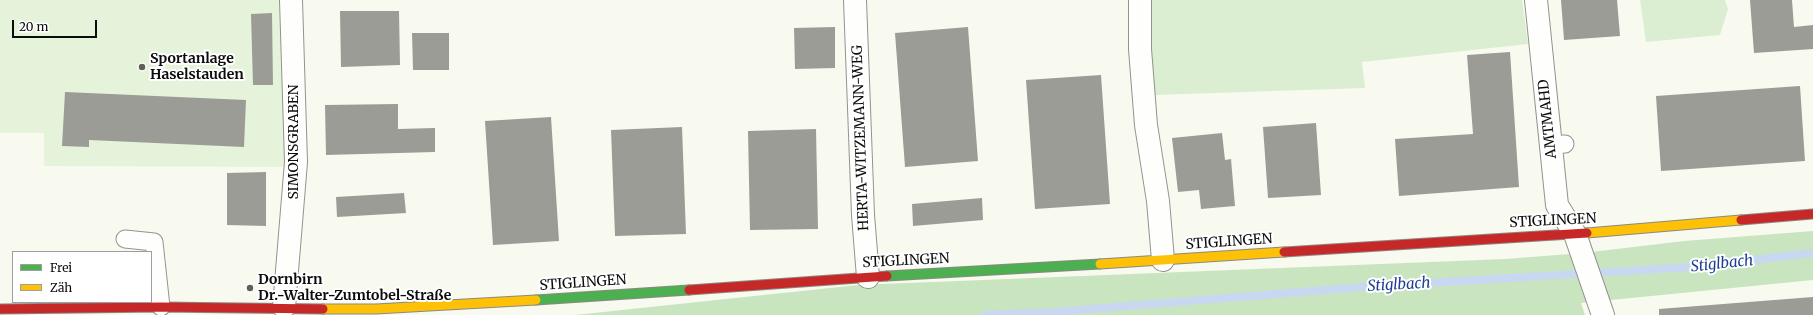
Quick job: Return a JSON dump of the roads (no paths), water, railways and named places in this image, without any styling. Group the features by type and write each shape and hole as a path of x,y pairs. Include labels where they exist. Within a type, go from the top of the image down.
{"main road":[{"name":"STIGLINGEN","path":"0,309 162,311 284,308 376,309 567,299 868,276 1163,260 1393,244 1579,243 1813,214"}],"street":[{"name":"SIMONSGRABEN","path":"284,308 296,162 291,0"},
{"name":"HERTA-WITZEMANN-WEG","path":"855,0 868,276"},
{"path":"1140,0 1140,49 1146,125 1158,201 1163,260"},
{"name":"AMTMAHD","path":"1536,0 1558,145 1557,205 1579,243 1603,315"}],"lane":[{"path":"125,239 154,242 162,311"}],"waterway":[{"name":"Stiglbach","path":"985,315 1052,312 1362,287 1692,267 1813,253"}],"place":[{"name":"Sportanlage Haselstauden","path":"142,67"},
{"name":"Dornbirn Dr.-Walter-Zumtobel-Straße","path":"250,288"}]}
